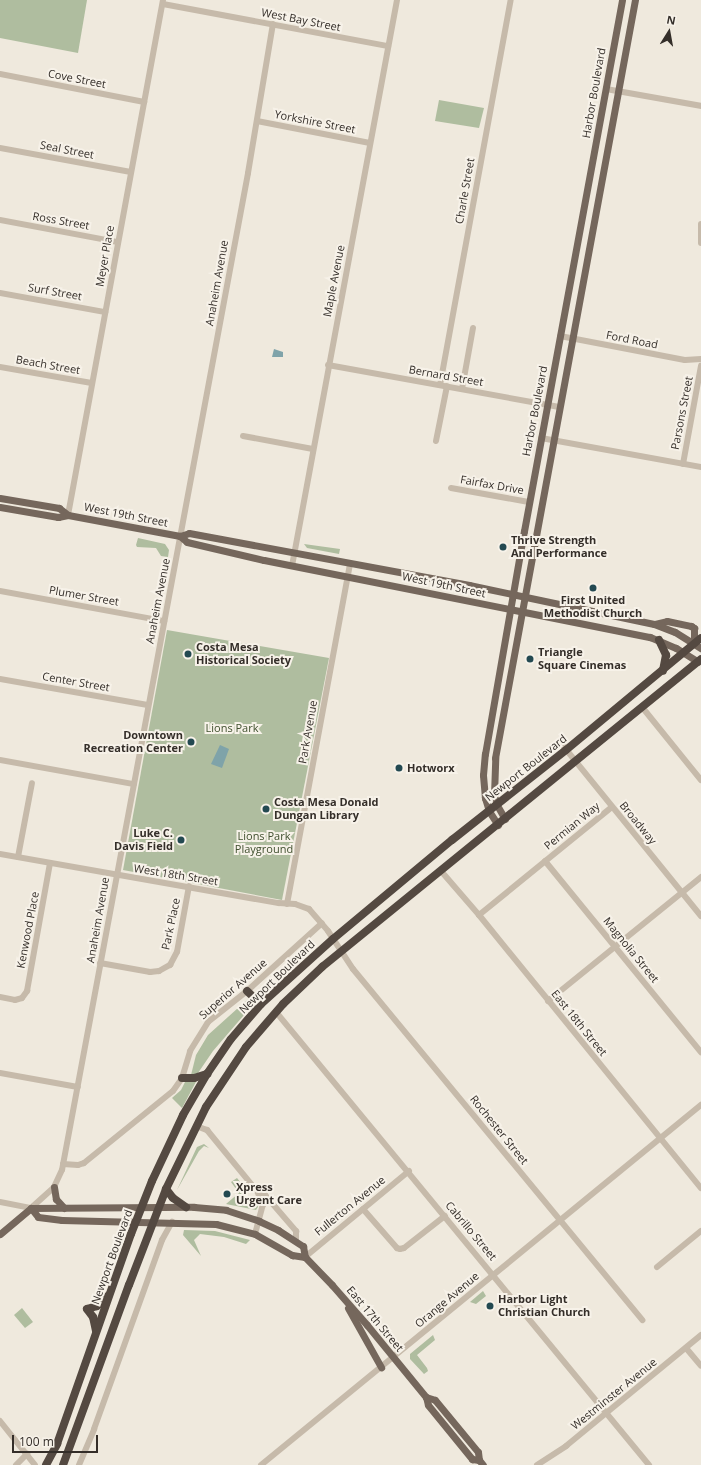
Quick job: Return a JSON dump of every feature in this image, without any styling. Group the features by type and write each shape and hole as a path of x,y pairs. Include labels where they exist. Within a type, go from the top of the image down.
{"highway":[{"path":"659,640 666,655 663,671"},
{"name":"Newport Boulevard","path":"46,1465 60,1438 109,1295 141,1208 174,1132 207,1074 232,1039 261,1004 333,939 663,671 684,652 699,643"},
{"path":"63,1465 166,1189 196,1126 215,1091 237,1060 276,1012 302,986 341,952 575,761 700,662"},
{"path":"247,991 261,1004"},
{"path":"182,1078 194,1078 207,1074"},
{"path":"166,1189 173,1198 186,1207"},
{"path":"96,1332 93,1317 87,1308 97,1306 109,1295"}],"main road":[{"name":"Harbor Boulevard","path":"498,825 489,811 484,785 485,754 512,594 622,0"},
{"name":"Harbor Boulevard","path":"505,819 497,805 494,784 495,758 634,0"},
{"name":"West 19th Street","path":"0,498 59,508 68,515"},
{"name":"West 19th Street","path":"0,507 58,517 68,515 180,536 189,533 512,594 654,624 699,643"},
{"name":"West 19th Street","path":"180,536 187,542 292,566 659,640 684,652 700,662"},
{"path":"654,624 667,621 691,626 694,628 699,643"},
{"path":"54,1187 56,1199 64,1208"},
{"path":"0,1234 31,1208 186,1207 226,1210 259,1221 296,1241"},
{"name":"East 17th Street","path":"31,1208 38,1217 49,1219 216,1224 255,1234 292,1254 305,1257"},
{"name":"East 17th Street","path":"296,1241 302,1246 305,1257 340,1294 393,1358 426,1398 428,1405 472,1459 481,1463"},
{"path":"340,1294 381,1367"},
{"name":"East 17th Street","path":"426,1398 435,1400 478,1452 481,1463"},
{"path":"439,1418 461,1431"}],"street":[{"name":"Maple Avenue","path":"292,566 328,364 397,0"},
{"name":"Charle Street","path":"440,385 511,0"},
{"name":"West Bay Street","path":"163,2 388,46"},
{"name":"Meyer Place","path":"68,515 163,2"},
{"name":"Anaheim Avenue","path":"54,1187 58,1181 63,1164 78,1087 257,121 273,24"},
{"name":"Cove Street","path":"3,75 144,102"},
{"path":"606,89 701,106"},
{"name":"Yorkshire Street","path":"257,121 370,142"},
{"name":"Seal Street","path":"0,148 131,172"},
{"name":"Ross Street","path":"0,220 118,242"},
{"path":"701,224 701,243"},
{"name":"Surf Street","path":"0,292 106,312"},
{"path":"462,389 473,328"},
{"name":"Ford Road","path":"560,336 685,360 701,359"},
{"name":"Bernard Street","path":"328,364 559,407"},
{"name":"Parsons Street","path":"683,464 701,366"},
{"name":"Beach Street","path":"0,367 92,383"},
{"path":"436,441 447,386"},
{"path":"243,436 313,449"},
{"path":"541,438 701,467"},
{"name":"Fairfax Drive","path":"451,488 529,502"},
{"name":"Park Avenue","path":"287,904 350,564"},
{"name":"Plumer Street","path":"0,591 164,621"},
{"name":"Center Street","path":"0,679 148,705"},
{"path":"642,707 701,780"},
{"name":"Broadway","path":"560,742 701,916"},
{"path":"0,760 134,784"},
{"path":"18,857 32,783"},
{"name":"Permian Way","path":"479,915 612,807"},
{"name":"West 18th Street","path":"0,854 287,904 306,906 322,923 333,939"},
{"name":"Magnolia Street","path":"545,861 701,1052"},
{"name":"Kenwood Place","path":"0,997 14,1000 22,998 27,990 50,863"},
{"name":"East 18th Street","path":"441,871 479,915 701,1188"},
{"path":"548,1001 701,877"},
{"name":"Park Place","path":"100,963 150,972 160,971 170,965 177,952 189,886"},
{"name":"Superior Avenue","path":"63,1164 78,1165 84,1163 174,1091 182,1078 190,1051 208,1022 247,991 322,923"},
{"name":"Rochester Street","path":"333,939 353,969 642,1320"},
{"name":"Cabrillo Street","path":"276,1012 409,1171 649,1465"},
{"path":"0,1073 78,1087"},
{"name":"Orange Avenue","path":"261,1465 701,1105"},
{"path":"196,1126 207,1130 257,1191 263,1205 255,1234"},
{"name":"Fullerton Avenue","path":"305,1257 409,1171"},
{"path":"0,1202 31,1208 54,1187"},
{"path":"257,1191 265,1195 296,1231 296,1241"},
{"path":"363,1209 397,1248 400,1249 404,1248 445,1216"},
{"path":"79,1465 94,1429 160,1245 172,1222"},
{"path":"657,1267 701,1231"},
{"name":"Westminster Avenue","path":"536,1465 566,1446 701,1335"},
{"path":"686,1348 701,1366"},
{"path":"0,1421 35,1465"},
{"path":"16,1465 27,1454"}],"green space":[{"path":"0,0 87,0 78,53 0,38"},
{"path":"439,100 484,108 479,128 435,121"},
{"path":"138,538 165,544 169,550 168,557 161,556 156,548 137,547 136,545"},
{"path":"304,544 340,549 339,554 307,548"},
{"name":"Lions Park","path":"167,630 329,658 282,900 123,870"},
{"path":"248,999 251,1003 250,1008 213,1051 198,1073 191,1075 196,1055 208,1035"},
{"path":"186,1080 197,1080 182,1108 172,1098 181,1090"},
{"path":"204,1144 209,1148 204,1146 199,1151 177,1190 197,1147"},
{"path":"237,1178 245,1188 240,1192 251,1205 256,1201 258,1207 256,1210 226,1204 239,1193 231,1182"},
{"path":"184,1230 215,1231 250,1240 246,1244 224,1237 200,1234 194,1240 201,1256 183,1235"},
{"path":"483,1291 486,1296 476,1304 470,1302"},
{"path":"22,1308 33,1322 25,1328 14,1315"},
{"path":"433,1335 435,1340 417,1355 427,1368 428,1371 424,1374 410,1359 410,1354"}],"water":[{"path":"274,349 283,352 283,357 272,357"},
{"path":"220,745 229,749 222,768 211,764"}],"place":[{"name":"Thrive Strength And Performance","path":"503,547"},
{"name":"First United Methodist Church","path":"593,588"},
{"name":"Costa Mesa Historical Society","path":"188,654"},
{"name":"Triangle Square Cinemas","path":"530,659"},
{"name":"Downtown Recreation Center","path":"191,742"},
{"name":"Hotworx","path":"399,768"},
{"name":"Costa Mesa Donald Dungan Library","path":"266,809"},
{"name":"Luke C. Davis Field","path":"181,840"},
{"name":"Xpress Urgent Care","path":"227,1194"},
{"name":"Harbor Light Christian Church","path":"490,1306"}],"park label":[{"name":"Lions Park Playground","path":"264,843"}]}
